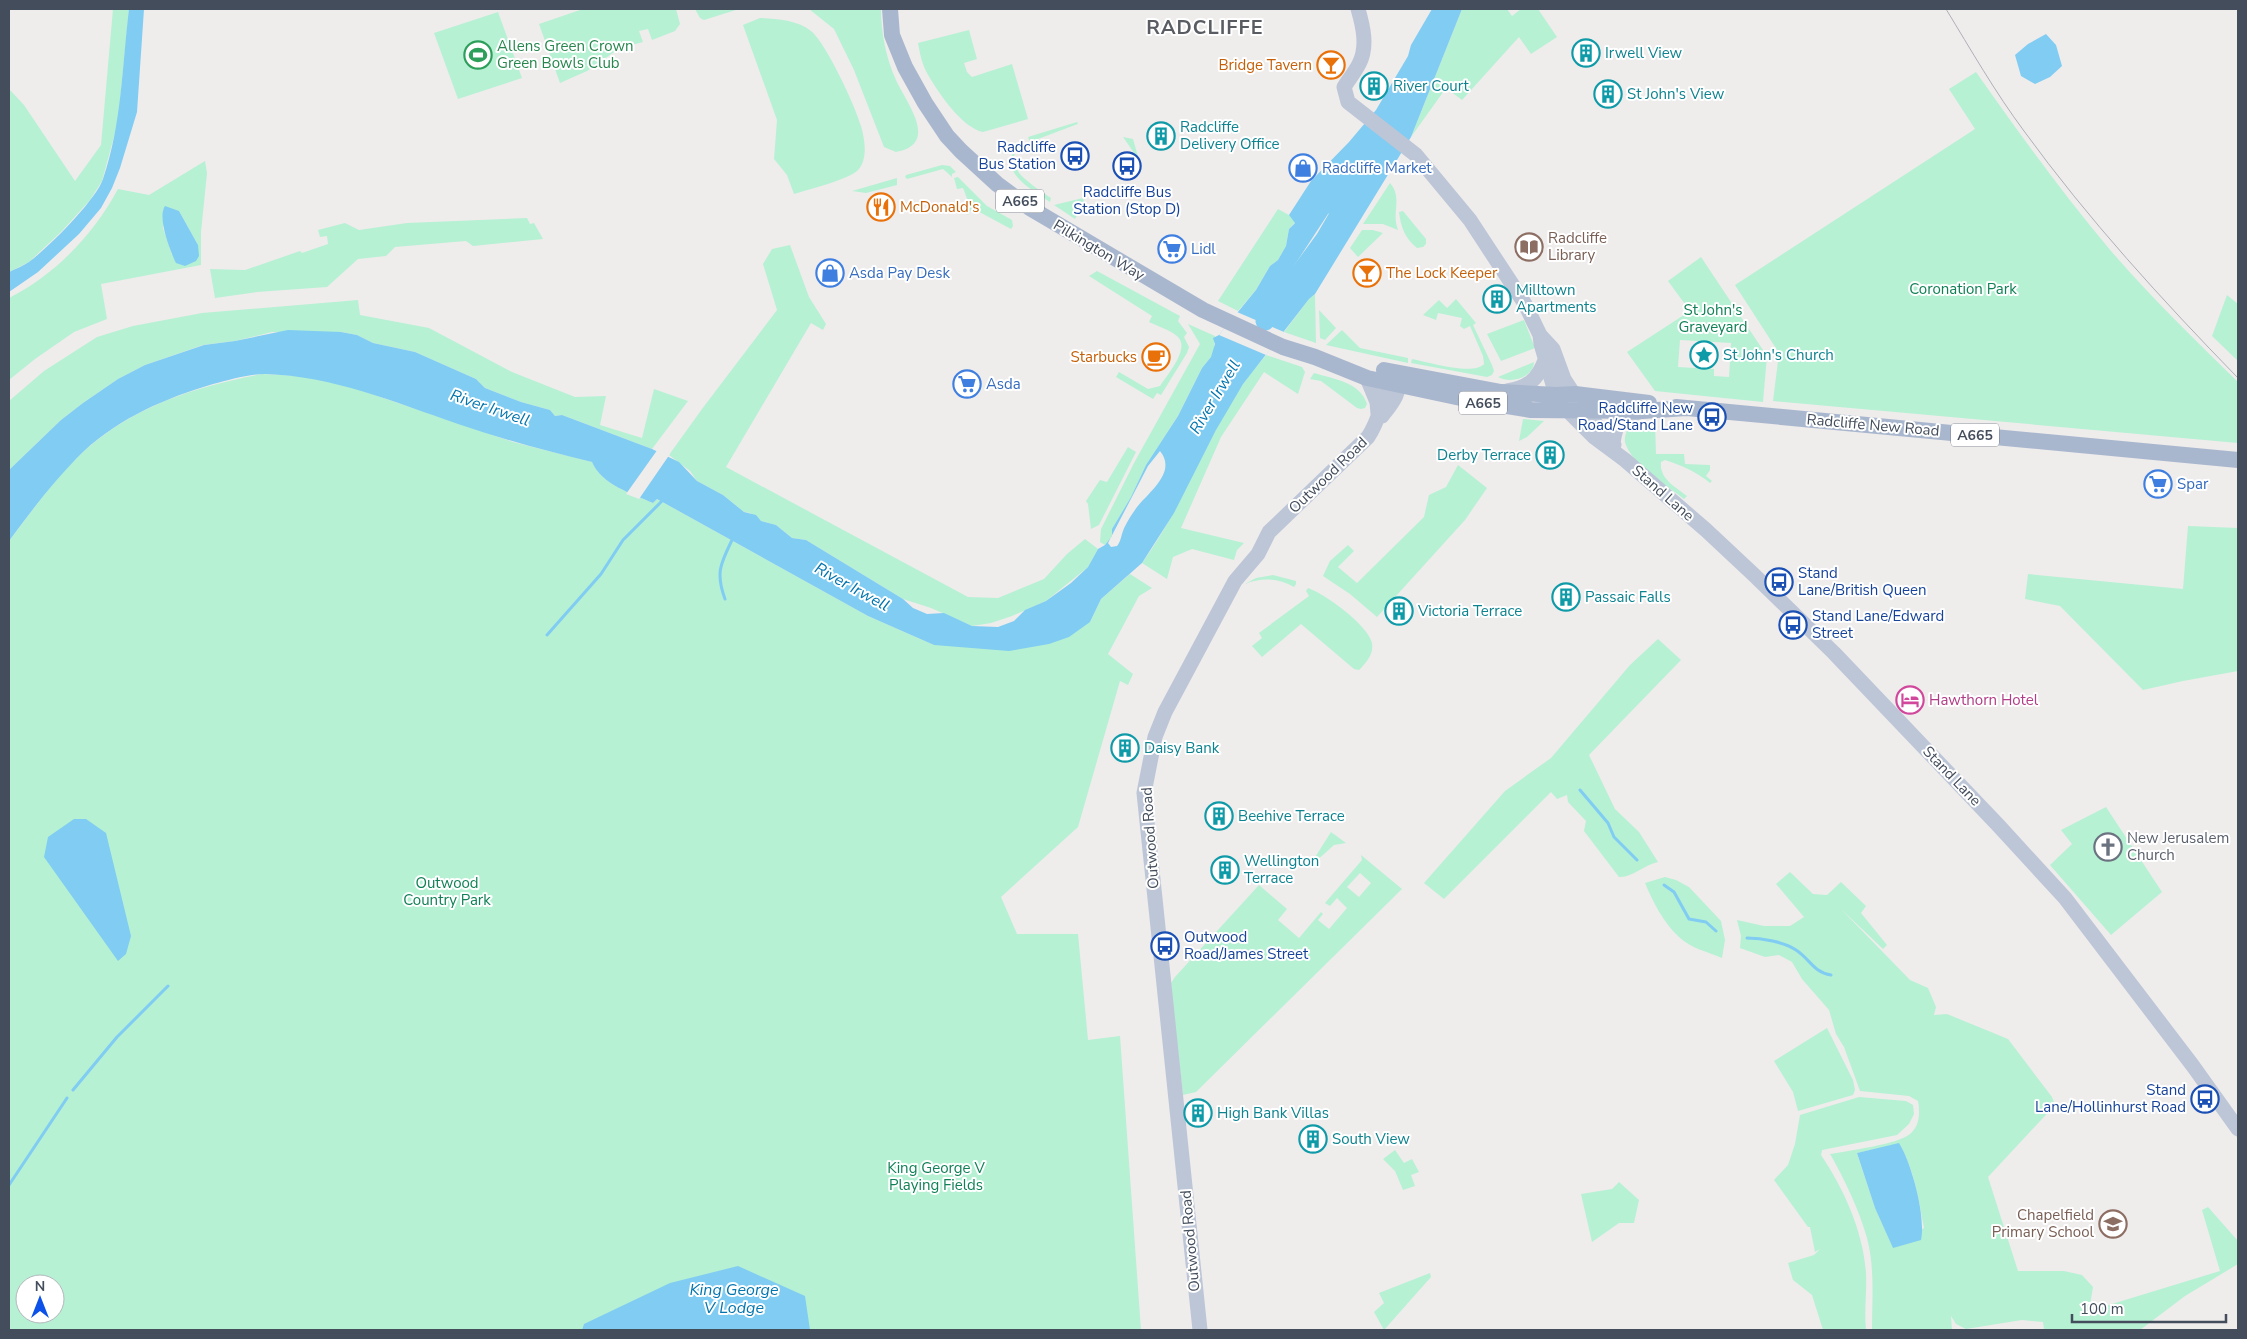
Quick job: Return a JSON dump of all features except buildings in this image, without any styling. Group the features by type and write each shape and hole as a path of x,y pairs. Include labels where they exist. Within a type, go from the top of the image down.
{"main road":[{"name":"Pilkington Way","path":"890,9 892,35 905,67 945,134 997,184 1030,208 1138,273 1214,316 1283,347 1396,381 1516,409 1568,411"},
{"name":"Pilkington Way","path":"1315,357 1367,378 1501,392 1556,395 1575,394"},
{"name":"Radcliffe New Road","path":"1575,394 1686,408 2238,460"},
{"name":"Radcliffe New Road","path":"1568,411 1643,411 1686,408"}],"street":[{"name":"Stand Lane","path":"1358,9 1363,26 1364,42 1360,62 1344,87 1344,94 1348,102 1409,148 1470,220 1525,304 1540,335 1556,395 1568,411 1594,437 1625,460 1706,530 1758,579 1834,653 1998,825 2065,898 2193,1066 2238,1129"},
{"name":"Stand Lane","path":"1540,335 1553,349 1564,379 1585,411 1625,460"},
{"path":"1501,392 1517,390 1530,384 1538,377 1546,360"},
{"path":"1367,378 1377,402 1378,421"},
{"name":"Outwood Road","path":"1200,1330 1144,793 1149,761 1154,737 1165,712 1235,582 1258,554 1269,532 1368,437 1378,421 1397,398 1396,381"},
{"path":"1613,444 1615,429 1619,422 1623,418 1643,411"}],"green space":[{"path":"113,9 129,9 118,122 102,181 90,200 62,231 29,262 9,272 9,89 24,105 75,181 101,145"},
{"path":"583,9 676,9 680,24 675,31 652,40 648,29 639,31 643,42 620,48 587,71 560,83 539,24"},
{"path":"695,9 739,9 704,20 700,18"},
{"path":"809,9 881,9 883,36 889,63 916,121 918,131 916,140 909,147 896,152 884,147 854,70 834,29"},
{"path":"1462,9 1507,9 1512,16 1521,9 1538,9 1557,37 1531,54 1519,37 1462,100 1446,88 1411,137"},
{"name":"Allens Green Crown Green Bowls Club","path":"498,12 522,78 458,99 434,33"},
{"path":"760,18 800,24 811,31 824,48 847,91 862,131 865,149 861,166 858,170 828,184 794,194 787,175 774,159 777,120 743,25"},
{"path":"969,30 977,59 964,63 967,72 972,77 1012,64 1028,119 983,132 967,124 951,108 937,89 924,66 918,43"},
{"name":"Coronation Park","path":"1976,72 2008,118 2111,251 2157,302 2238,382 2238,443 1773,401 1779,353 1735,285 1975,129 1949,89"},
{"path":"1077,122 1078,124 1030,142 1028,137"},
{"path":"1123,137 1133,139 1139,160"},
{"path":"1023,145 1013,160 1016,168 1028,182 1051,198 1050,202 1030,189 1013,171 1011,164 1012,156 1016,149"},
{"path":"205,161 207,173 201,232 201,265 101,284 107,319 74,332 9,380 9,298 42,277 72,252 97,222 118,189 149,195","holes":["163,209 179,211 198,245 172,255 163,228"]},
{"path":"942,165 950,166 956,172 952,174 952,177 943,169 907,179 905,177 906,175"},
{"path":"958,177 987,206 1012,220 1013,226 1011,229 972,208 968,215 963,211 964,208 970,206 963,188 957,189 954,178"},
{"path":"897,178 897,185 866,193 852,191"},
{"path":"1390,183 1396,194 1396,223 1398,230 1383,224 1363,224"},
{"path":"1083,198 1085,205 1077,202 1073,209 1079,212 1075,219 1054,205"},
{"path":"1278,209 1289,215 1295,222 1289,229 1286,246 1278,260 1270,266 1256,290 1238,311 1218,301"},
{"path":"1403,211 1426,239 1426,244 1423,247 1417,248 1402,228 1399,212"},
{"path":"527,218 530,224 534,223 543,239 473,246 466,241 395,247 386,256 358,259 327,287 257,292 215,298 210,269 245,270 300,251 302,253 328,244 327,236 320,237 318,230 345,223 359,230 407,223"},
{"path":"1362,230 1373,230 1383,233 1358,257 1350,248"},
{"path":"790,245 809,297 826,324 823,330 811,323 726,467 968,597 998,598 1044,579 1067,554 1085,539 1098,549 1088,567 1046,601 1012,616 991,623 972,626 931,608 903,599 806,540 792,538 776,525 761,521 750,513 744,512 723,495 697,481 690,471 669,455 777,310 763,264 772,249"},
{"name":"St John's Graveyard","path":"1701,257 1767,356 1763,402 1655,391 1627,352 1690,311 1668,281","holes":["1680,340 1731,343 1729,377 1714,376 1714,369 1678,367"]},
{"path":"1097,271 1180,316 1178,321 1187,333 1184,337 1189,347 1161,395 1157,393 1153,399 1116,377 1119,372 1148,389 1160,386 1176,362 1181,342 1172,332 1149,322 1152,316 1089,276"},
{"path":"1315,294 1316,343 1284,332 1309,299"},
{"path":"2227,295 2238,304 2238,361 2212,336"},
{"path":"1456,299 1476,323 1473,325 1492,365 1494,371 1492,375 1487,377 1411,363 1412,359 1470,369 1484,364 1483,356 1470,326 1464,329 1460,326 1462,318 1438,313 1436,320 1423,315 1439,300 1447,308"},
{"path":"358,300 360,315 429,328 512,372 575,397 606,396 600,425 642,438 654,389 688,401 652,449 562,415 555,416 550,410 521,402 485,388 476,379 415,352 373,343 357,335 341,332 272,332 235,341 203,345 145,365 118,379 61,420 9,470 9,401 44,371 97,337 133,326 202,313"},
{"path":"1319,310 1336,328 1325,340 1320,338"},
{"path":"1524,320 1535,348 1501,361 1487,334"},
{"path":"1188,324 1215,336 1214,351 1202,368 1178,416 1146,465 1131,497 1112,529 1112,536 1105,545 1100,542 1101,529 1134,463 1200,344"},
{"path":"1342,330 1360,348 1408,358 1408,363 1326,345"},
{"path":"1266,355 1302,367 1305,372 1298,394 1264,372 1221,437 1181,528 1244,543 1237,550 1234,560 1192,549 1173,557 1167,579 1142,563 1169,520 1216,429 1242,385"},
{"path":"1534,362 1533,368 1526,376 1515,380 1498,377"},
{"path":"1314,373 1345,382 1352,386 1364,397 1367,404 1365,408 1357,408 1321,381 1310,379"},
{"name":"Outwood Country Park","path":"262,374 299,376 342,384 513,442 592,462 603,477 627,492 653,503 657,499 868,616 934,645 1090,622 1101,599 1130,574 1152,588 1139,596 1108,654 1133,674 1128,685 1120,681 1078,827 1001,897 1017,934 1078,934 1088,1040 1120,1036 1141,1330 9,1330 9,541 64,471 85,450 105,434 146,409 191,391"},
{"path":"1523,419 1544,421 1527,437 1519,441"},
{"path":"1655,422 1656,454 1684,454 1685,464 1710,465 1710,470 1706,476 1712,481 1710,483 1700,475 1683,467 1665,460 1661,462 1665,478 1687,496 1684,499 1643,467 1630,453 1626,445 1625,438 1629,427 1635,423"},
{"path":"1128,447 1136,452 1099,525 1091,529 1086,501 1100,480 1107,482"},
{"path":"1458,465 1487,488 1465,520 1377,617 1350,594 1323,576 1330,561 1348,545 1354,551 1338,567 1357,583 1424,517 1429,495 1446,487"},
{"path":"2188,526 2238,528 2238,671 2143,690 2060,606 2025,599 2028,574 2183,589"},
{"path":"1273,575 1296,581 1296,584 1294,587 1282,582 1257,580 1245,584 1256,578"},
{"path":"1308,588 1345,611 1369,636 1372,643 1371,655 1359,670 1354,669 1301,624 1262,657 1252,646 1262,638 1259,633 1309,596 1306,591"},
{"path":"1658,639 1681,660 1589,755 1615,809 1639,832 1658,862 1629,876 1619,877 1584,831 1586,821 1568,802 1567,795 1557,799 1551,792 1444,899 1424,883 1505,791 1551,758 1630,665"},
{"path":"2106,807 2162,892 2111,935 2050,865 2072,844 2061,830"},
{"path":"1331,832 1346,843 1334,845 1314,863 1312,862"},
{"path":"1361,855 1402,889 1196,1092 1183,1095 1172,998 1171,983 1175,977 1259,885 1287,909 1278,920 1299,938 1321,912 1323,914 1318,920 1329,929 1347,908 1337,898 1330,906 1325,903 1362,860","holes":["1360,873 1371,883 1359,897 1347,887"]},
{"path":"1790,872 1813,894 1827,895 1841,882 1866,906 1861,913 1887,945 1883,949 1841,909 1910,980 1928,988 1936,1007 1934,1015 1947,1014 2008,1039 2052,1097 2055,1105 1988,1177 2018,1271 2064,1271 2082,1275 2093,1287 2089,1311 2220,1271 2202,1210 2208,1207 2238,1241 2238,1264 2185,1296 2140,1330 2044,1330 2043,1322 2022,1320 1966,1329 1956,1324 1951,1316 1952,1330 1872,1330 1873,1296 1870,1249 1851,1195 1830,1154 1872,1147 1904,1138 1916,1127 1919,1114 1918,1101 1909,1096 1860,1091 1844,1047 1836,1034 1829,1010 1802,979 1792,962 1779,955 1765,957 1740,948 1741,936 1737,920 1764,926 1790,926 1804,917 1776,884","holes":["1899,1144 1915,1185 1924,1228 1893,1247 1875,1208 1857,1153"]},
{"path":"1665,877 1689,887 1721,921 1725,940 1722,958 1683,941 1663,918 1645,883"},
{"path":"1827,1028 1853,1080 1855,1090 1853,1095 1798,1111 1793,1092 1774,1061"},
{"path":"1859,1097 1906,1101 1913,1105 1914,1114 1909,1124 1897,1135 1822,1150 1821,1155 1845,1196 1857,1226 1866,1273 1866,1330 1823,1330 1812,1295 1793,1280 1788,1263 1814,1255 1820,1249 1815,1252 1810,1227 1808,1227 1774,1180 1788,1165 1795,1144 1800,1115"},
{"path":"1395,1150 1404,1163 1412,1159 1419,1172 1411,1175 1415,1186 1403,1190 1395,1171 1383,1159"},
{"path":"1619,1182 1639,1200 1634,1223 1619,1223 1592,1242 1581,1194 1612,1189"},
{"path":"1430,1273 1431,1277 1384,1330 1374,1312 1384,1303 1379,1293"}],"water":[{"path":"129,9 144,9 137,112 112,188 101,208 79,234 38,272 9,292 9,272 29,262 48,246 82,211 99,188 103,179 118,116"},
{"path":"1432,9 1462,9 1411,137 1315,294 1309,299 1243,384 1216,430 1174,513 1142,563 1101,599 1090,622 1069,637 1049,644 1009,651 934,645 868,616 657,499 653,503 627,492 603,477 592,462 491,435 387,399 339,385 290,376 259,374 213,384 161,402 113,428 74,461 45,494 9,541 9,470 61,420 118,379 145,365 204,345 235,341 288,330 341,332 357,335 373,343 415,352 476,379 485,388 521,402 550,410 555,416 562,415 652,449 679,462 697,481 723,495 744,512 756,515 761,521 776,525 792,538 806,540 903,599 913,608 927,614 944,613 972,626 998,627 1014,621 1025,610 1046,601 1071,583 1088,567 1098,549 1105,545 1111,537 1108,543 1111,547 1117,546 1131,516 1164,474 1164,459 1160,451 1148,466 1112,535 1112,529 1131,497 1146,465 1178,416 1202,368 1211,357 1215,344 1213,338 1219,335 1256,290 1270,266 1278,260 1286,246 1289,229 1295,223 1289,215 1311,181 1349,142 1376,110 1408,56 1411,45","holes":["1341,205 1344,211 1323,255 1307,276 1295,284 1282,302 1278,301 1277,297 1292,269 1328,214"]},
{"path":"2046,34 2056,45 2062,66 2050,77 2035,84 2021,76 2015,55 2028,44"},
{"path":"165,206 179,211 198,245 199,256 196,261 185,266 176,263 168,243 162,218"},
{"path":"74,819 86,819 106,833 131,936 126,954 118,961 44,857 48,837"},
{"path":"1899,1143 1909,1164 1917,1191 1922,1230 1921,1240 1893,1248 1875,1208 1857,1153"},
{"name":"King George V Lodge","path":"738,1266 805,1296 810,1330 582,1330 584,1324 670,1283"}],"pier":[{"path":"1237,312 1284,332 1266,355 1219,335"},
{"path":"658,449 670,454 639,499 626,494"}],"waterway":[{"name":"River Irwell","path":"1265,321 1325,239 1356,186"},
{"path":"547,635 601,574 623,540 663,500"},
{"path":"725,599 720,582 720,574 725,554 733,538"},
{"path":"1580,790 1608,823 1614,837 1637,860"},
{"path":"1664,885 1674,892 1689,919 1706,922 1716,931"},
{"path":"1747,938 1773,941 1791,947 1820,971 1831,975"},
{"path":"73,1090 117,1037 168,986"},
{"path":"9,1185 67,1098"}],"tram line":[{"path":"1946,9 2013,116 2048,164 2154,289 2238,378"}],"place":[{"name":"Irwell View","path":"1586,53"},
{"name":"Allens Green Crown Green Bowls Club","path":"478,55"},
{"name":"Bridge Tavern","path":"1331,65"},
{"name":"River Court","path":"1374,86"},
{"name":"St John's View","path":"1608,94"},
{"name":"Radcliffe Delivery Office","path":"1161,136"},
{"name":"Radcliffe Bus Station","path":"1075,156"},
{"name":"Radcliffe Bus Station (Stop D)","path":"1127,166"},
{"name":"Radcliffe Market","path":"1303,168"},
{"name":"McDonald's","path":"881,207"},
{"name":"Radcliffe Library","path":"1529,247"},
{"name":"Lidl","path":"1172,249"},
{"name":"Asda Pay Desk","path":"830,273"},
{"name":"The Lock Keeper","path":"1367,273"},
{"name":"Milltown Apartments","path":"1497,299"},
{"name":"St John's Church","path":"1704,355"},
{"name":"Starbucks","path":"1156,357"},
{"name":"Asda","path":"967,384"},
{"name":"Radcliffe New Road/Stand Lane","path":"1712,417"},
{"name":"Derby Terrace","path":"1550,455"},
{"name":"Spar","path":"2158,484"},
{"name":"Stand Lane/British Queen","path":"1779,582"},
{"name":"Passaic Falls","path":"1566,597"},
{"name":"Victoria Terrace","path":"1399,611"},
{"name":"Stand Lane/Edward Street","path":"1793,625"},
{"name":"Hawthorn Hotel","path":"1910,700"},
{"name":"Daisy Bank","path":"1125,748"},
{"name":"Beehive Terrace","path":"1219,816"},
{"name":"New Jerusalem Church","path":"2108,847"},
{"name":"Wellington Terrace","path":"1225,870"},
{"name":"Outwood Road/James Street","path":"1165,946"},
{"name":"Stand Lane/Hollinhurst Road","path":"2205,1099"},
{"name":"High Bank Villas","path":"1198,1113"},
{"name":"South View","path":"1313,1139"},
{"name":"Chapelfield Primary School","path":"2113,1224"}],"district":[{"name":"RADCLIFFE","path":"1205,27"}],"park label":[{"name":"King George V Playing Fields","path":"936,1176"}]}
